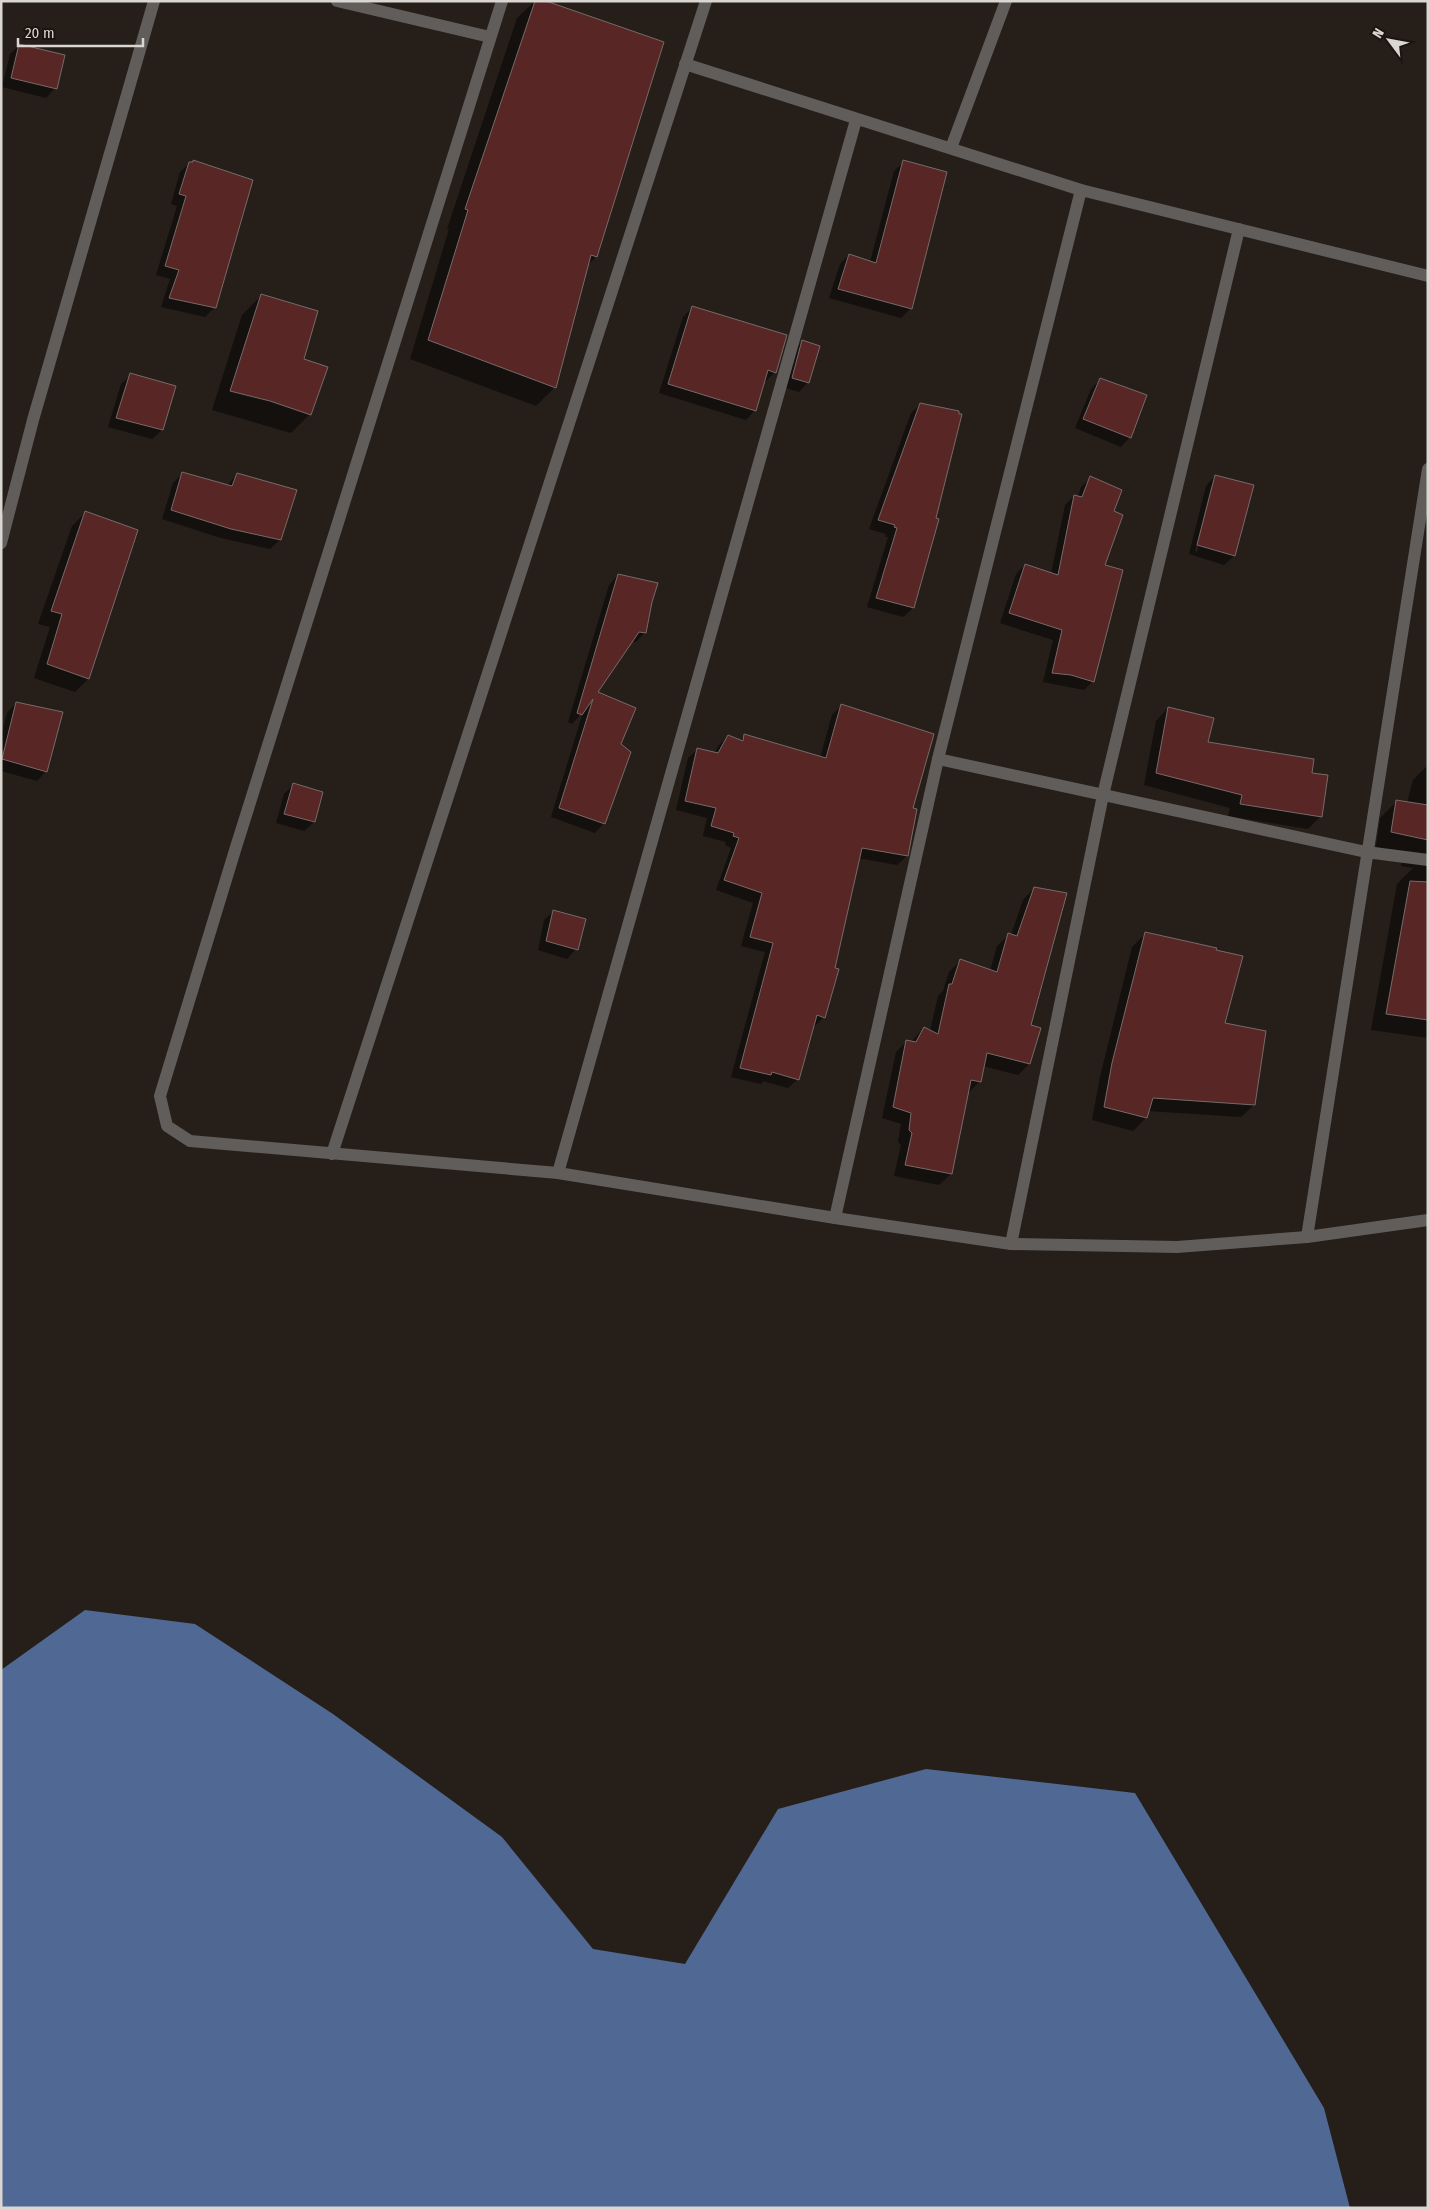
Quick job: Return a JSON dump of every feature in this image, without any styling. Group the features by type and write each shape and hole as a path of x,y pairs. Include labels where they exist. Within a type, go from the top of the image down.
{"street":[{"path":"1,543 33,420 154,1"},
{"path":"337,1 490,37"},
{"path":"502,1 236,847 160,1096 167,1126 190,1141 558,1173 835,1218 1011,1244 1177,1247 1307,1236 1428,1220"},
{"path":"332,1154 706,1"},
{"path":"951,148 1006,1"},
{"path":"685,64 856,120 1081,190 1428,276"},
{"path":"558,1173 856,120"},
{"path":"835,1218 938,759 1081,190"},
{"path":"1011,1244 1103,795 1239,229"},
{"path":"1307,1236 1366,852 1428,470"},
{"path":"938,759 1366,852 1428,860"}],"water":[{"path":"85,1610 195,1624 333,1714 502,1837 593,1949 685,1964 778,1809 926,1769 1135,1793 1324,2108 1350,2208 1,2208 1,1670"}],"building":[{"path":"535,1 546,1 664,42 597,257 591,255 556,388 428,340 468,210 465,209"},
{"path":"19,44 65,55 57,89 11,78"},
{"path":"193,160 253,180 216,308 169,298 179,270 165,266 186,196 179,194 189,162 193,162"},
{"path":"903,160 947,172 912,309 838,289 849,254 876,263"},
{"path":"261,294 318,311 304,359 328,367 311,415 270,401 230,391"},
{"path":"692,306 787,335 776,373 768,370 756,411 668,384"},
{"path":"802,340 820,346 809,383 792,378"},
{"path":"130,373 176,386 163,430 116,418"},
{"path":"1100,378 1147,395 1131,438 1083,419"},
{"path":"920,403 959,411 959,414 962,414 936,518 939,519 914,608 876,598 897,528 894,527 895,525 878,520"},
{"path":"182,472 232,486 237,473 297,490 281,540 231,529 171,510"},
{"path":"1215,475 1254,485 1235,556 1197,545"},
{"path":"1090,476 1122,490 1114,511 1123,515 1105,565 1123,570 1094,682 1071,675 1052,673 1062,630 1009,613 1025,564 1058,575 1074,495 1082,497"},
{"path":"85,511 138,530 89,679 47,664 62,614 51,611"},
{"path":"618,574 658,583 646,633 639,632 598,692 636,708 621,744 631,752 605,824 559,808 593,699 582,715 577,713"},
{"path":"16,702 63,712 47,772 2,759"},
{"path":"841,704 934,734 913,808 917,809 908,856 862,848 835,968 839,969 825,1018 817,1015 799,1080 772,1072 771,1075 740,1068 773,943 750,937 762,893 724,880 739,838 733,836 734,833 711,826 716,808 685,801 697,748 718,753 728,735 743,741 744,734 826,758"},
{"path":"1168,707 1214,718 1208,742 1314,759 1312,773 1328,775 1322,817 1240,804 1242,795 1156,773"},
{"path":"293,783 323,792 315,822 284,814"},
{"path":"1396,800 1428,805 1428,840 1391,832"},
{"path":"1410,881 1428,882 1428,1020 1386,1014"},
{"path":"1034,887 1067,893 1031,1025 1041,1028 1030,1064 987,1053 981,1082 971,1080 952,1174 905,1165 912,1133 909,1130 911,1113 893,1107 906,1040 916,1042 924,1027 938,1034 949,984 952,984 960,959 997,972 1008,933 1017,936"},
{"path":"553,910 586,919 578,950 546,941"},
{"path":"1145,932 1217,948 1216,950 1243,956 1225,1023 1266,1031 1255,1105 1153,1098 1147,1118 1104,1107 1112,1063"}]}
